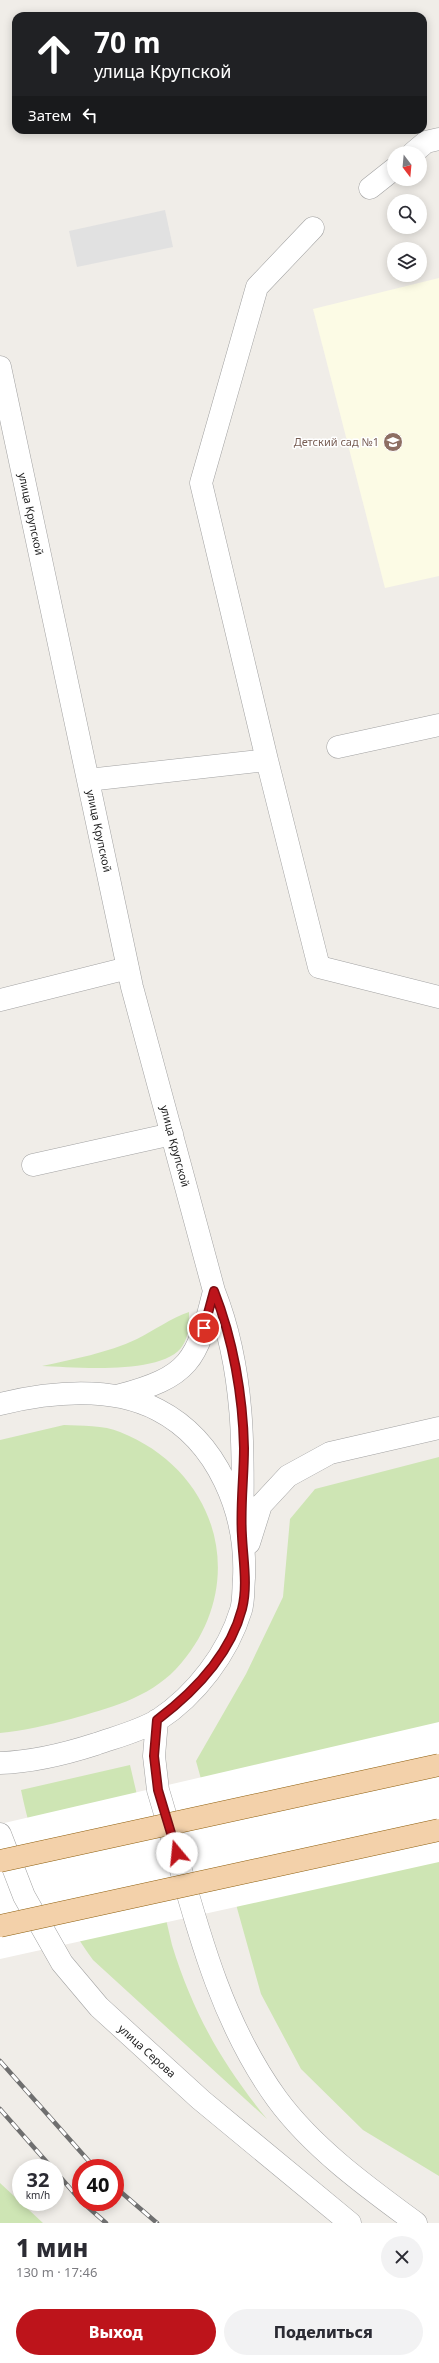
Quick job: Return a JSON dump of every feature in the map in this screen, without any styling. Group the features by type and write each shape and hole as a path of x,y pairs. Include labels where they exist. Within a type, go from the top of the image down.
{"main road":[{"path":"0,1861 439,1765"},
{"path":"0,1926 439,1830"}],"street":[{"path":"421,146 426,142 439,139"},
{"path":"370,188 387,175"},
{"path":"312,228 257,287 201,483 267,760 319,967 439,997"},
{"name":"улица Крупской","path":"0,367 128,968 214,1291 226,1322 238,1382 244,1447 244,1546"},
{"path":"338,747 439,725"},
{"path":"88,780 267,760"},
{"path":"0,1000 128,968"},
{"path":"33,1165 172,1134"},
{"name":"улица Крупской","path":"117,1396 148,1388 174,1375 190,1360 202,1337 214,1291"},
{"path":"0,1404 33,1396 69,1393 117,1396 157,1409 178,1422 194,1435 218,1466 232,1496 244,1546 242,1608 228,1644 204,1677 178,1704 157,1720 81,1749 43,1759 0,1763"},
{"path":"244,1546 261,1505 288,1476 330,1453 439,1428"},
{"path":"157,1720 154,1756 158,1790 221,1998 238,2033 277,2099 302,2127 355,2177 416,2223"},
{"name":"улица Серова","path":"0,1834 24,1896 58,1956 99,2007 201,2100 350,2223"}],"shaded area":[{"path":"165,210 173,247 77,267 69,231"},
{"name":"Детский сад №1","path":"439,278 439,576 385,588 313,309"}],"green space":[{"path":"189,1312 188,1334 183,1345 173,1355 158,1362 118,1368 42,1366 90,1355 126,1344 144,1336 176,1317"},
{"path":"64,1425 100,1427 120,1432 154,1450 182,1475 202,1503 214,1535 218,1569 213,1603 199,1637 176,1669 153,1688 127,1701 99,1711 44,1726 0,1733 0,1440"},
{"path":"439,1457 439,2176 363,2130 301,2069 261,1994 196,1761 246,1674 283,1597 290,1519 315,1489"},
{"path":"130,1765 172,1945 180,1970 210,2037 236,2078 267,2119 93,1960 68,1921 48,1879 32,1835 21,1790"},
{"path":"0,2183 12,2194 12,2211 30,2211 43,2223 0,2223"}],"pier":[{"path":"439,1722 439,1862 0,1959 0,1824"}],"railway":[{"path":"0,2061 87,2159"},
{"path":"0,2109 44,2159"},
{"path":"64,2181 72,2191"},
{"path":"124,2195 157,2223"},
{"path":"92,2211 106,2223"}],"place":[{"name":"Детский сад №1","path":"393,442"}],"route":[{"path":"177,1853 158,1790 154,1756 157,1720 178,1704 204,1677 228,1644 242,1608 245,1556 242,1536 244,1447 238,1382 226,1322 214,1291 204,1328"}]}
